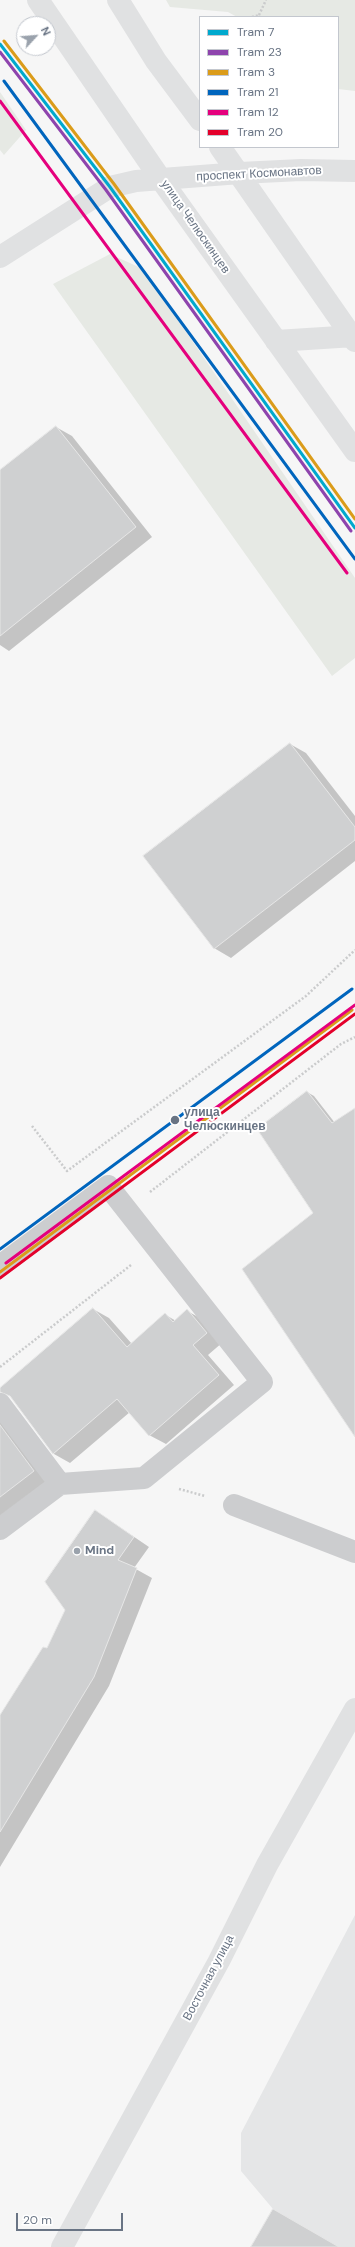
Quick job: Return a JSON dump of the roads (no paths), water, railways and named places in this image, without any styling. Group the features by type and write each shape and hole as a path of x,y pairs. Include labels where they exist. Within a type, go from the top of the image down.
{"main road":[{"name":"улица Челюскинцев","path":"38,0 162,181 355,451"},
{"path":"118,0 156,61 199,119"},
{"path":"221,148 240,173 354,338"},
{"name":"проспект Космонавтов","path":"0,257 110,187 136,181 162,181 240,173 301,170 355,171"},
{"path":"276,341 354,338"},
{"name":"Восточная улица","path":"62,2247 219,1962 267,1865 355,1709"}],"street":[{"path":"0,1266 108,1186 262,1382 144,1478 60,1484 0,1530"},
{"path":"0,1404 60,1484"},
{"path":"234,1505 355,1552"}],"tram line":[{"name":"3","path":"4,41 114,184 355,519"},
{"name":"7","path":"0,44 110,187 355,528"},
{"name":"23","path":"0,52 106,190 351,531"},
{"name":"21","path":"4,81 355,559"},
{"name":"12","path":"0,101 347,573"},
{"name":"21","path":"0,1249 352,989"},
{"name":"12","path":"6,1263 355,1005"},
{"name":"3","path":"0,1272 352,1010"},
{"name":"20","path":"0,1278 355,1014"}],"place":[{"name":"улица Челюскинцев","path":"175,1120"},
{"name":"Mind","path":"77,1551"}]}
